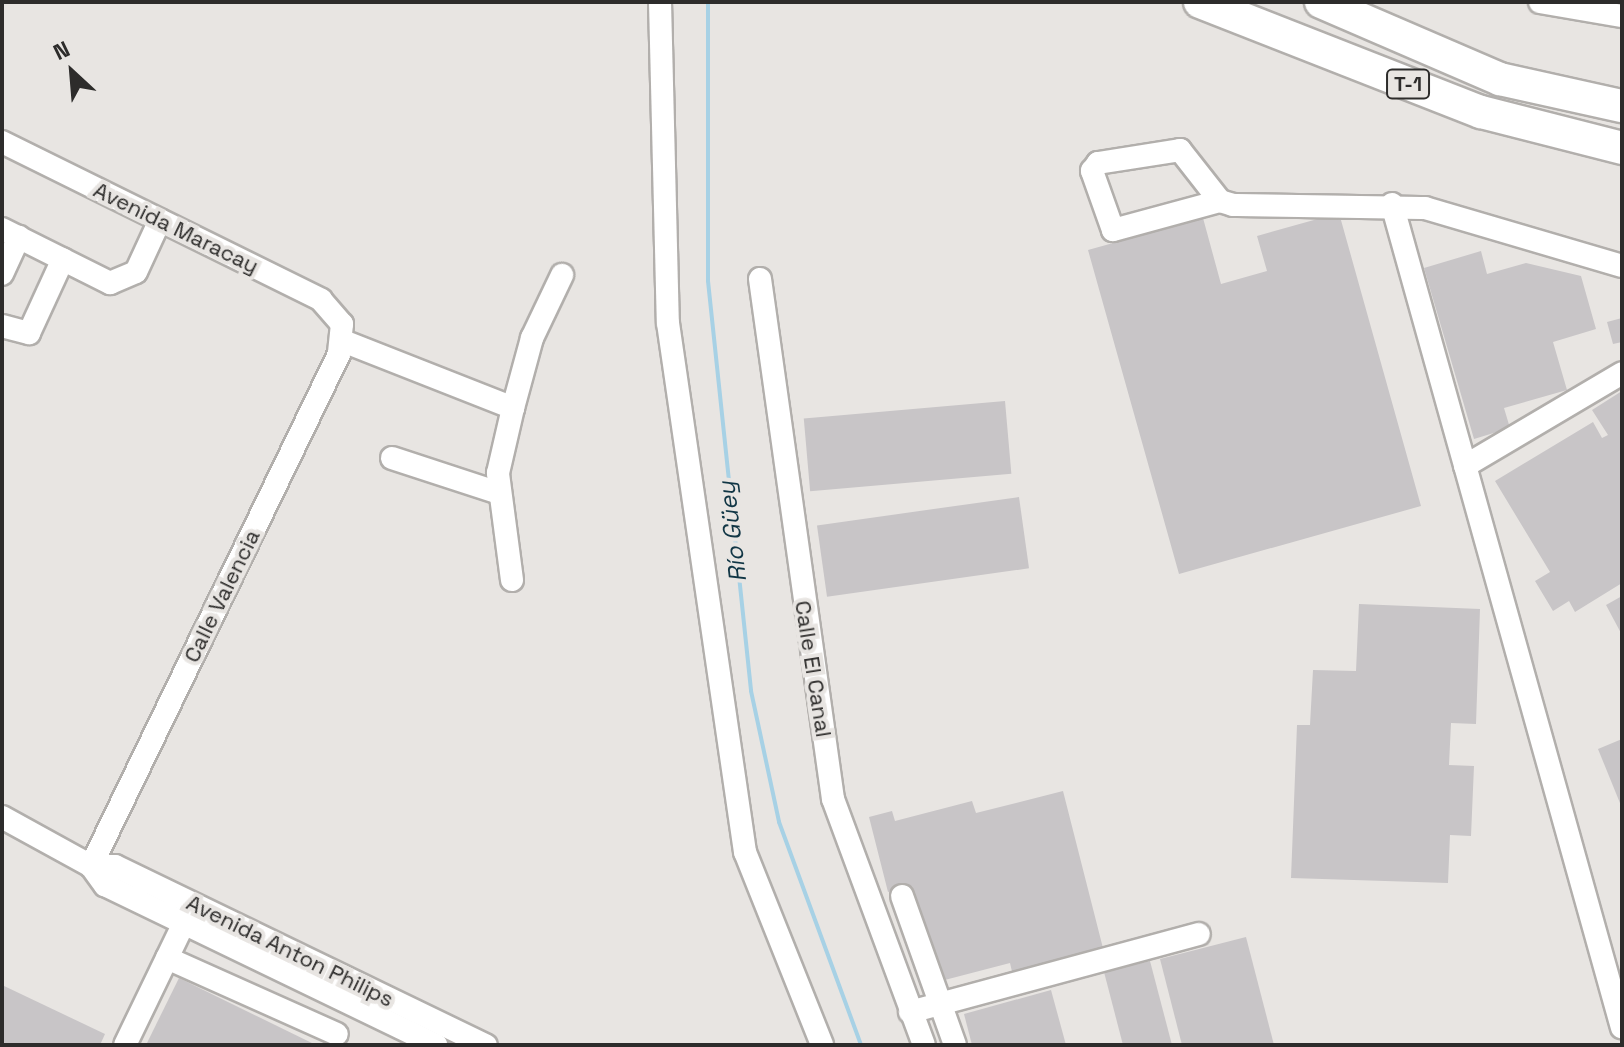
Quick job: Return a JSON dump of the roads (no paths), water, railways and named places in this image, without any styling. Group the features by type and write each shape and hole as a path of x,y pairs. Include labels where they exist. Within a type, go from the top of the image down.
{"highway":[{"name":"T-1","path":"1200,2 1481,112 1622,148"},
{"name":"T-1","path":"1321,2 1500,79 1622,106"}],"street":[{"path":"660,2 668,323 745,852 822,1045"},
{"path":"1540,2 1622,16"},
{"name":"Avenida Maracay","path":"2,142 321,300 342,332"},
{"path":"1220,201 1180,150 1098,163 1092,171 1113,230 1220,201 1392,204 1622,266"},
{"path":"1392,204 1622,1028"},
{"path":"2,274 10,233 110,283 128,280 160,220"},
{"path":"2,326 29,333 63,259"},
{"path":"512,580 499,493 513,408 532,338 562,275"},
{"name":"Calle El Canal","path":"760,279 833,799 924,1045"},
{"path":"342,332 513,408"},
{"name":"Calle Valencia","path":"91,866 342,332"},
{"path":"1465,466 1622,373"},
{"path":"392,458 499,493"},
{"name":"Avenida Anton Philips","path":"2,817 91,866 105,885 436,1045"},
{"name":"Avenida Anton Philips","path":"91,866 115,866 486,1045"},
{"path":"902,896 937,1002 955,1045"},
{"path":"125,1045 183,925"},
{"path":"910,1012 937,1002 1199,934"},
{"path":"167,958 334,1040 351,1003"}],"waterway":[{"name":"Río Güey","path":"708,2 708,281 751,691 779,822 861,1045"}]}
